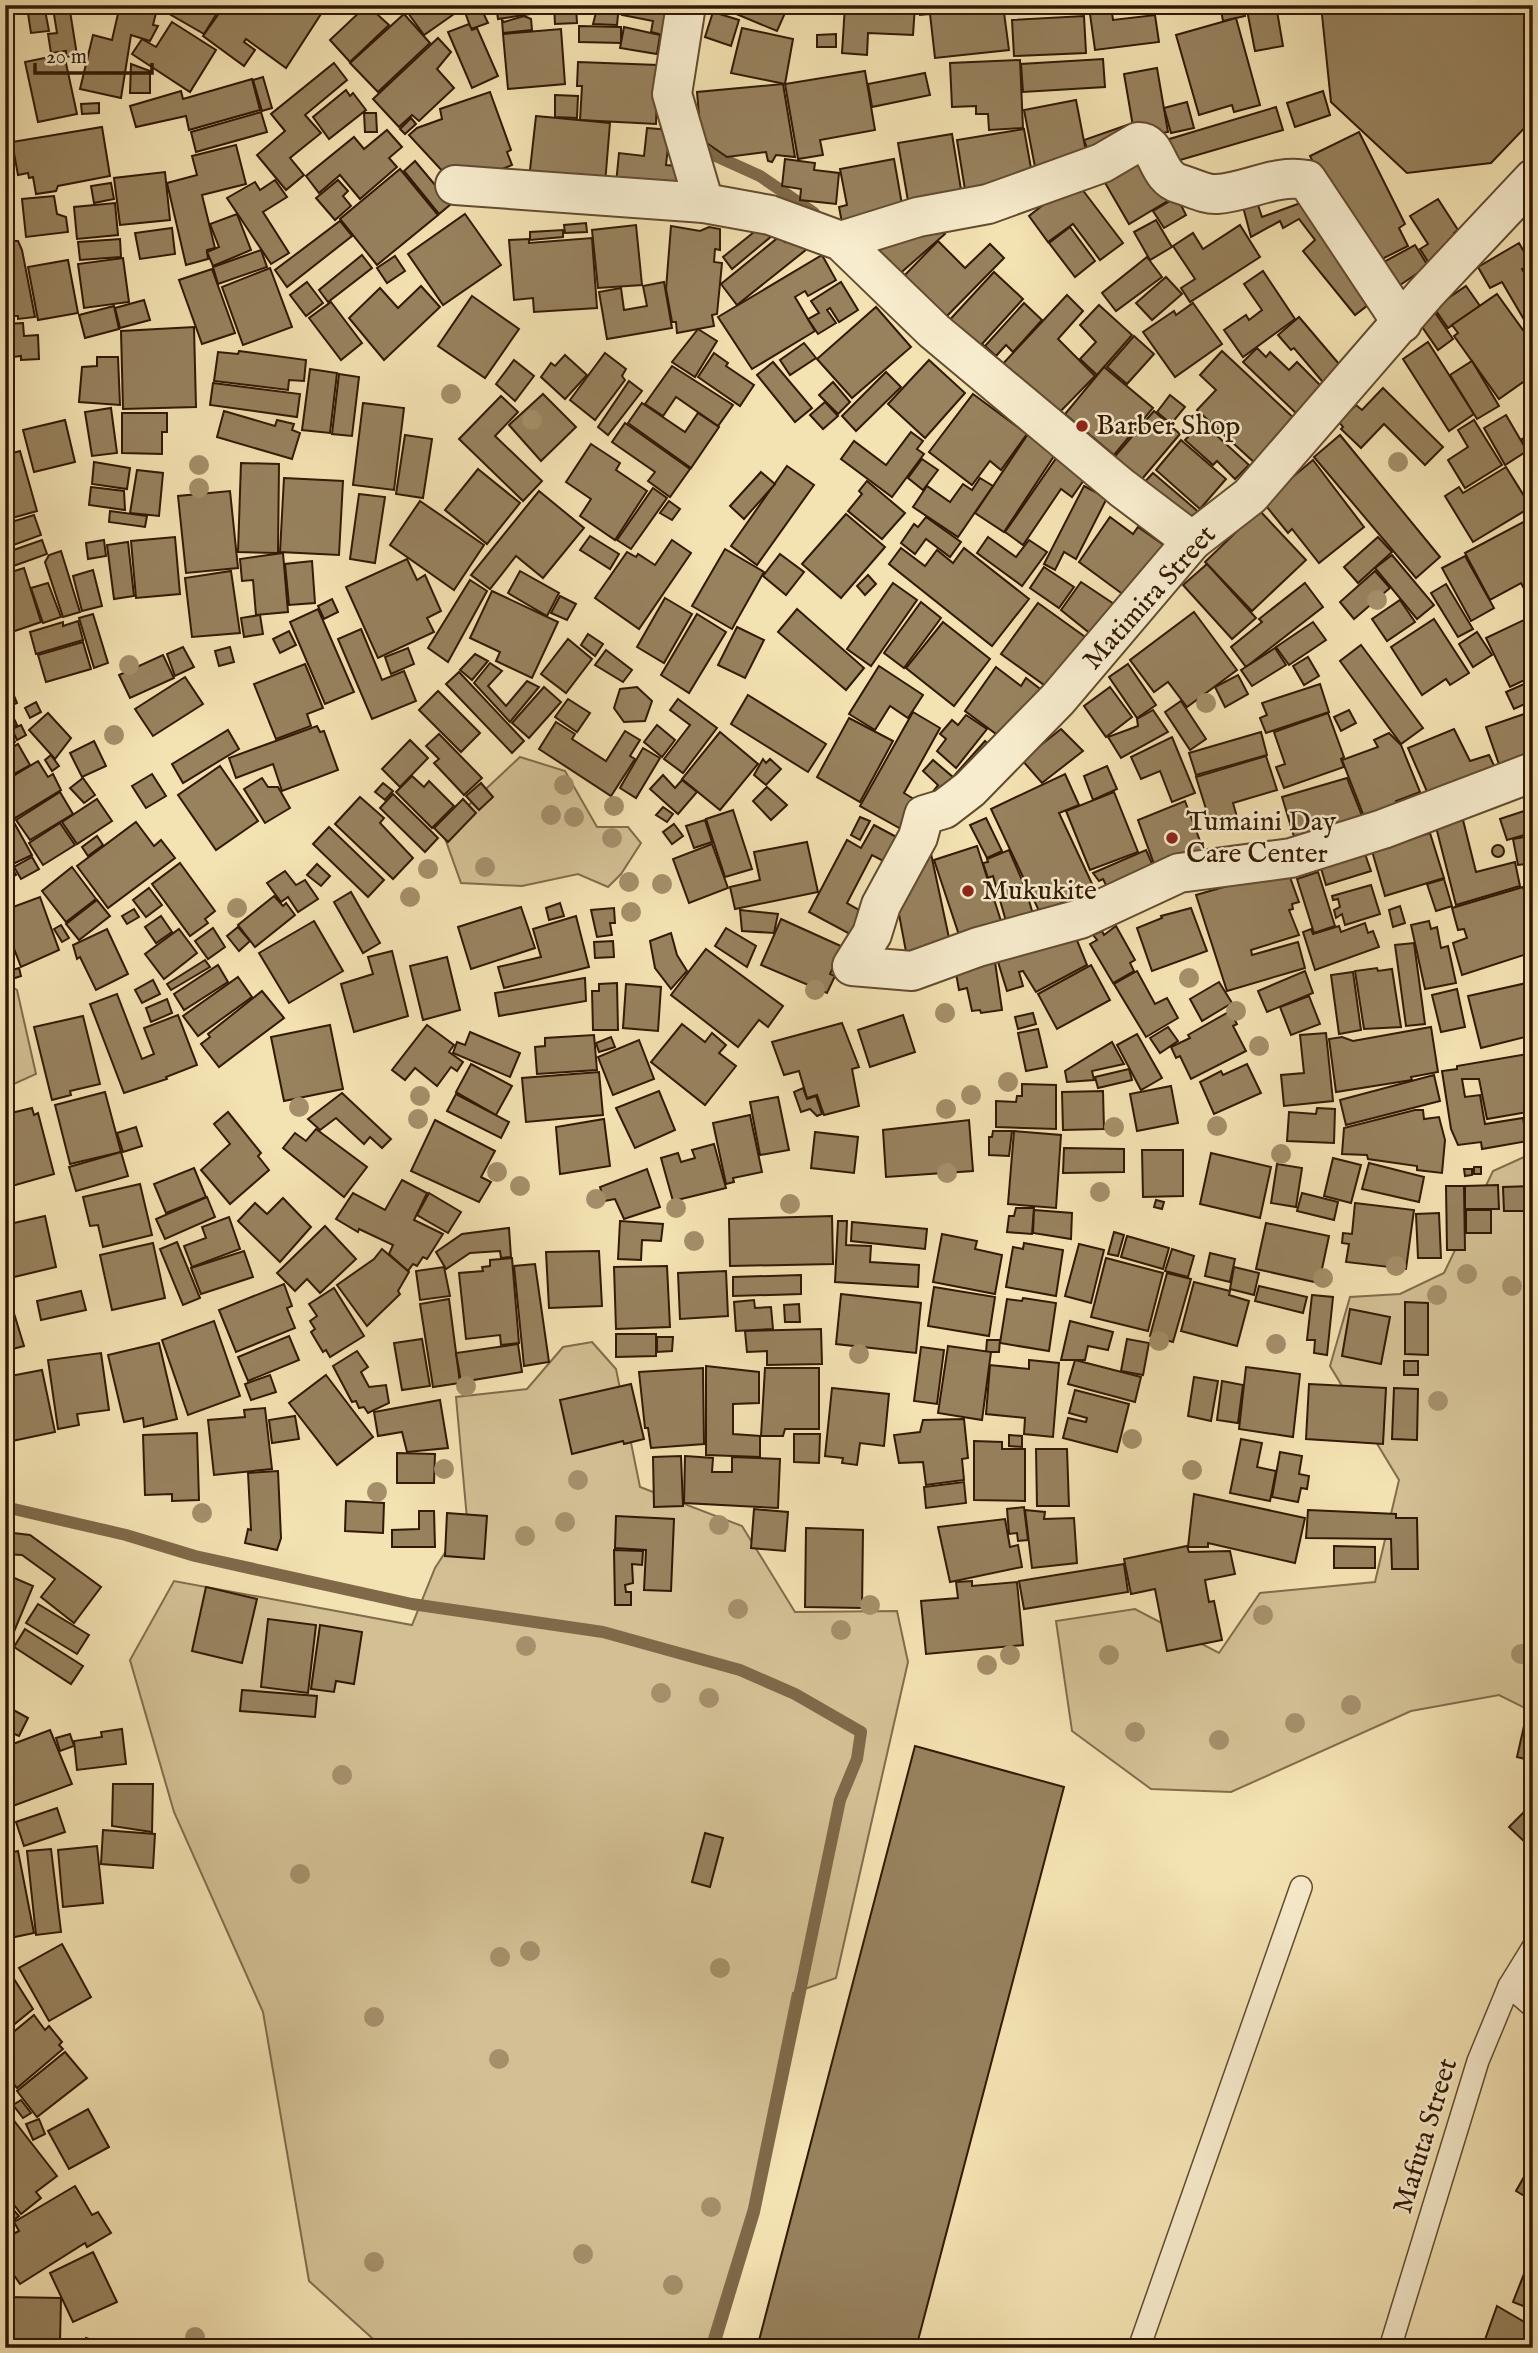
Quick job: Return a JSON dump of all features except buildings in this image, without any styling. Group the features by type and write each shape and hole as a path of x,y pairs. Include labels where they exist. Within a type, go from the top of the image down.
{"street":[{"path":"686,5 672,94 704,203"},
{"path":"841,241 918,217 988,204 1102,163 1138,142 1145,142 1152,147 1158,165 1170,181 1215,194 1289,176 1307,180 1402,323"},
{"name":"Matimira Street","path":"1533,179 1514,195 1250,496 1192,541 1084,671 955,802 924,815 918,837 881,905 872,934 852,966 912,971 978,947 1080,919 1179,873 1291,858 1383,829 1533,772"},
{"path":"455,185 704,203 770,215 841,241 934,331 1122,488 1192,541"}],"lane":[{"path":"1139,2348 1301,1887"},
{"name":"Mafuta Street","path":"1390,2348 1478,2061 1509,1986 1533,1947"},
{"path":"1509,1986 1533,2007"}],"shaded area":[{"path":"520,757 565,771 597,827 628,827 641,843 621,874 608,887 578,874 522,886 461,883 442,830"},
{"path":"5,982 17,990 36,1074 5,1088"},
{"path":"1533,1153 1533,1712 1499,1695 1411,1711 1231,1792 1151,1789 1072,1731 1056,1621 1135,1609 1219,1653 1260,1593 1375,1582 1399,1480 1330,1366 1350,1297 1400,1294 1444,1273 1493,1171"},
{"path":"592,1342 616,1369 640,1487 742,1526 795,1612 897,1611 908,1662 836,1978 793,1993 749,2208 706,2348 383,2348 309,2281 263,2012 174,1812 130,1660 174,1581 412,1625 435,1568 467,1519 456,1397 527,1389 563,1347"}],"waterway":[{"path":"696,147 760,176 814,213"},
{"path":"5,1507 126,1535 195,1556 412,1604 603,1632 740,1670 795,1694 861,1732 857,1759 840,1800 754,2212 713,2348"}],"place":[{"name":"Barber Shop","path":"1082,426"},
{"name":"Tumaini Day Care Center","path":"1172,838"},
{"name":"Mukukite","path":"968,891"}]}
